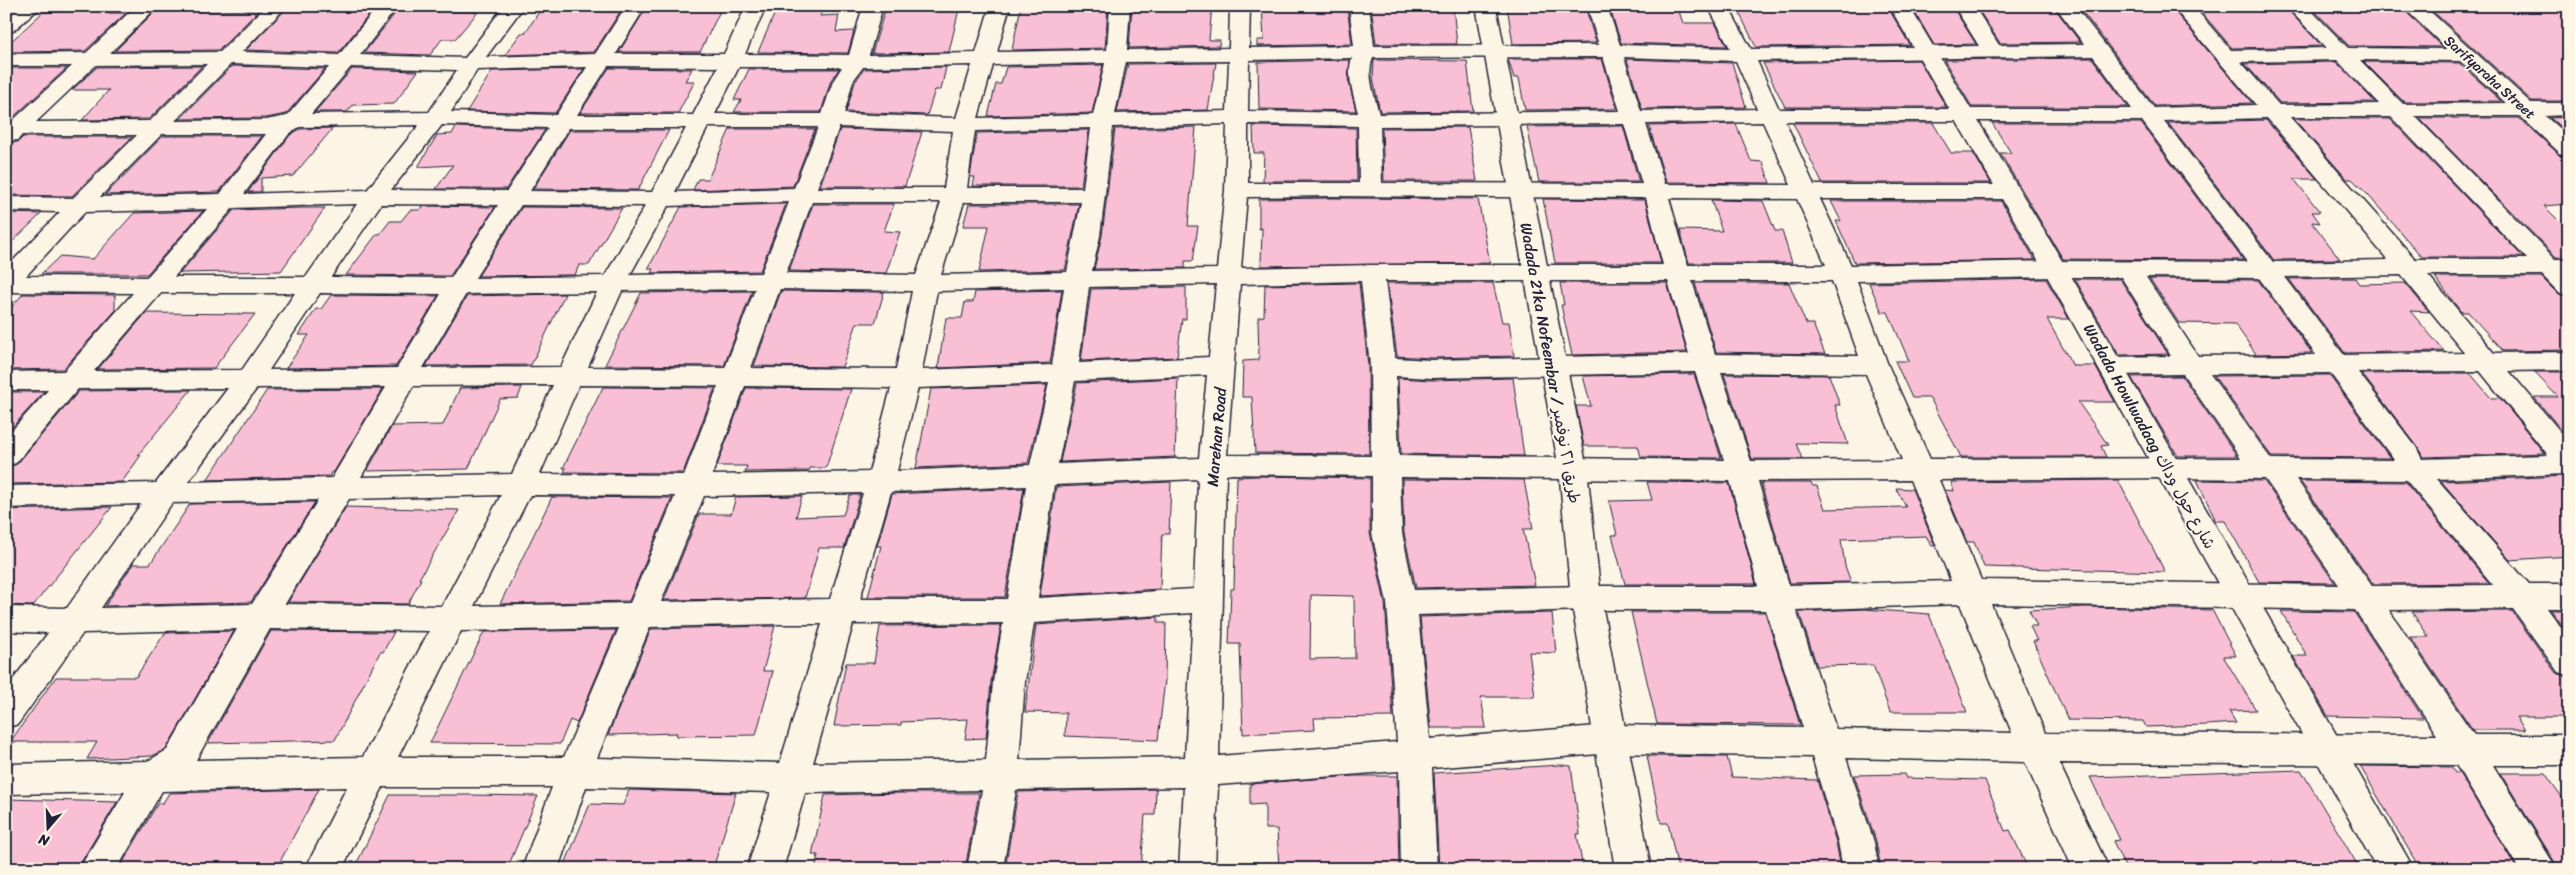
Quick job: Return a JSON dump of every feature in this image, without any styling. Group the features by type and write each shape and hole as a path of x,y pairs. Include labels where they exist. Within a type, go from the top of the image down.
{"street":[{"path":"6,27 32,6"},
{"path":"10,132 94,58 148,6"},
{"path":"6,283 79,205 227,58 276,6"},
{"path":"6,456 227,200 281,129 294,121 388,6"},
{"path":"6,714 75,621 164,492 249,379 374,197 436,118 471,64 514,6"},
{"path":"96,869 153,776 179,760 261,616 340,489 458,286 636,6"},
{"path":"323,869 521,484 612,284 660,199 732,60 756,6"},
{"path":"540,869 574,772 694,486 831,120 843,81 857,61 873,6"},
{"path":"765,869 880,482 906,378 926,283 954,196 965,126 1000,6"},
{"path":"986,869 1001,776 1009,682 1042,474 1064,373 1078,279 1094,195 1103,120 1117,56 1120,6"},
{"name":"Marehan Road","path":"1197,869 1209,600 1212,468 1236,190 1240,6"},
{"path":"1358,6 1365,52 1360,65 1361,82 1370,120 1368,138 1372,189"},
{"name":"Wadada 21ka Nofeembar / طريق ٢١ نوفمبر","path":"1486,6 1493,52 1537,273 1552,366 1573,469 1586,598 1633,869"},
{"path":"1596,6 1655,192 1704,363 1741,471 1777,598 1856,842 1861,869"},
{"path":"1718,6 1744,55 1841,271 1875,365 1972,592 2034,746 2091,869"},
{"name":"Wadada Howlwadaag شارع حول وداك","path":"1900,6 1925,53 1966,115 2008,192 2055,269 2169,468 2239,597 2396,869"},
{"path":"1964,6 1993,51"},
{"path":"2065,6 2264,270 2338,362 2406,454 2413,470 2520,596 2569,663"},
{"path":"2182,6 2408,267 2569,463"},
{"path":"2296,6 2398,110 2558,267 2569,288"},
{"name":"Sarifyaraha Street","path":"2412,6 2569,149"},
{"path":"6,60 227,58 471,64 603,60 857,61 1365,52 1611,51 1744,55 2099,50"},
{"path":"2225,56 2343,54 2466,55"},
{"path":"10,132 266,127 294,121 436,118 564,122 831,120 965,126 1238,117 1370,120 1506,120 1770,115 2149,115 2271,111 2569,109"},
{"path":"1236,190 1520,189 1655,192 2008,192"},
{"path":"6,204 79,205 374,197 660,199 802,195 1094,195"},
{"path":"6,283 312,287 771,281 926,283 1372,273 1841,271 1941,273 2055,269 2264,270 2408,267 2558,267"},
{"path":"2128,270 2190,365 2364,598 2466,751 2539,869"},
{"path":"1372,273 1383,366 1387,533 1402,603 1415,755 1418,869"},
{"path":"2110,366 2338,362 2569,361"},
{"path":"1383,366 1431,369 1704,363 1875,365"},
{"path":"6,381 569,376 946,379 1222,365"},
{"path":"6,496 521,484 694,486 880,482 1212,468 1232,464 1741,471 1920,468 2413,470 2569,463"},
{"path":"1402,603 1586,598 1777,598 1972,592 2364,598 2569,596"},
{"path":"6,619 75,621 261,616 452,619 639,614 1021,611 1209,600"},
{"path":"6,779 374,772 574,772 791,778 1200,772 1611,738 1826,745 2034,746 2154,750 2569,750"}],"building":[{"path":"289,6 327,6 323,11 372,11 338,53 246,50"},
{"path":"1021,6 1108,6 1105,48 1012,50"},
{"path":"1132,6 1212,6 1209,40 1220,40 1219,46 1129,48"},
{"path":"1262,6 1347,6 1352,44 1257,46 1257,40 1264,40"},
{"path":"1371,6 1453,7 1457,44 1376,44"},
{"path":"1507,6 1585,6 1596,43 1513,44"},
{"path":"1609,6 1677,6 1683,23 1715,23 1727,46 1621,43"},
{"path":"1736,6 1887,6 1910,45 1756,47"},
{"path":"1911,6 1952,6 1976,44 1934,45"},
{"path":"1976,6 2053,6 2080,42 2000,43"},
{"path":"2078,6 2170,6 2252,103 2155,106"},
{"path":"2196,6 2284,6 2322,46 2232,48"},
{"path":"2310,6 2400,6 2442,47 2349,46"},
{"path":"2427,6 2569,6 2569,101 2532,101"},
{"path":"824,7 820,16 839,15 836,32 854,31 848,53 758,52 777,8"},
{"path":"541,9 581,9 580,11 620,12 594,52 505,55 521,33 525,33"},
{"path":"721,9 700,52 619,52 645,10"},
{"path":"959,9 949,52 872,53 885,10"},
{"path":"259,10 219,50 115,51 154,12"},
{"path":"109,11 106,13 126,13 85,51 6,52 6,46 43,12"},
{"path":"397,11 478,12 455,39 442,39 430,55 364,53"},
{"path":"2092,58 2128,107 1972,107 1944,60"},
{"path":"1508,59 1602,59 1617,109 1525,110 1519,78 1514,78"},
{"path":"1627,59 1732,63 1746,107 1642,109"},
{"path":"1350,60 1348,79 1356,111 1259,109 1258,62"},
{"path":"1374,60 1467,61 1473,111 1380,112 1373,78"},
{"path":"1919,60 1946,107 1785,107 1763,63"},
{"path":"2336,62 2375,102 2280,103 2245,64"},
{"path":"2364,62 2459,63 2501,101 2404,102"},
{"path":"1216,63 1208,110 1117,112 1128,64"},
{"path":"1103,65 1092,113 988,116 996,84 1001,84 1006,67"},
{"path":"202,66 149,119 82,120 109,90 72,90 97,67"},
{"path":"232,66 325,69 286,114 266,118 180,119"},
{"path":"946,67 941,90 935,90 927,115 846,112 855,82 864,69"},
{"path":"6,68 67,68 10,120 6,120"},
{"path":"609,68 692,69 685,81 695,81 678,113 580,113"},
{"path":"352,69 418,71 394,104 353,105 347,112 315,112"},
{"path":"584,69 555,113 467,111 492,71"},
{"path":"749,69 839,69 831,80 821,112 734,112 741,100 734,100"},
{"path":"2569,117 2569,134 2550,118"},
{"path":"2419,118 2519,118 2560,155 2569,158 2569,204 2544,206 2569,231 2569,257 2556,257"},
{"path":"2294,119 2390,119 2523,257 2422,257 2368,195 2352,179 2347,179"},
{"path":"2266,120 2317,179 2294,179 2320,212 2312,212 2320,223 2312,222 2340,259 2274,260 2168,123"},
{"path":"1793,123 1933,123 1951,153 1973,153 1991,183 1822,183"},
{"path":"1992,123 2141,123 2243,260 2063,259 2000,153 2011,153"},
{"path":"1736,124 1751,161 1763,162 1770,183 1666,182 1649,126"},
{"path":"1253,126 1356,128 1357,181 1263,181 1264,153 1254,153"},
{"path":"1623,126 1639,182 1539,182 1527,127"},
{"path":"456,127 545,130 506,189 436,189 453,165 418,167 437,135 452,134"},
{"path":"1196,127 1188,226 1198,226 1193,261 1185,261 1185,268 1094,269 1102,236 1115,129"},
{"path":"1468,127 1477,181 1384,181 1382,128"},
{"path":"333,128 293,176 261,178 261,192 248,192 290,135 300,129"},
{"path":"730,129 815,129 793,186 693,190 698,179 708,179"},
{"path":"840,129 922,132 905,186 820,186"},
{"path":"570,130 669,130 638,190 533,189"},
{"path":"1089,130 1081,186 973,186 975,177 970,177 977,133"},
{"path":"163,136 262,136 219,192 105,195"},
{"path":"23,137 132,137 72,196 6,195 6,143 18,142"},
{"path":"1259,199 1478,199 1490,263 1261,266 1262,228 1259,229"},
{"path":"1543,199 1645,200 1661,263 1555,263"},
{"path":"1711,200 1763,201 1775,231 1782,231 1792,263 1689,263 1680,230 1722,231"},
{"path":"1831,201 2001,201 2035,260 1855,263 1836,221 1841,221"},
{"path":"786,204 760,271 651,273 653,269 648,269 681,207"},
{"path":"813,204 894,204 884,231 900,232 886,273 789,271"},
{"path":"969,204 1079,204 1065,270 979,272 989,226 963,226"},
{"path":"423,206 495,207 450,276 346,275 377,234 380,234 390,221 401,221 410,210 420,210"},
{"path":"522,207 622,208 589,265 579,265 575,275 478,276"},
{"path":"325,208 281,271 180,273 234,210"},
{"path":"203,211 147,274 41,274 60,256 93,259 134,213"},
{"path":"6,213 41,214 6,248"},
{"path":"2435,277 2541,277 2559,295 2569,298 2569,350 2503,351 2468,312 2461,312"},
{"path":"2355,278 2359,284 2405,283 2429,312 2410,311 2444,351 2345,353 2289,279"},
{"path":"2046,279 2069,319 2047,319 2073,366 2095,366 2115,402 2078,402 2108,445 2101,446 2106,457 1961,457 1930,398 1912,398 1895,361 1909,361 1888,312 1882,312 1869,283"},
{"path":"2075,279 2120,279 2168,354 2119,355"},
{"path":"2150,279 2258,280 2312,353 2256,354 2235,324 2179,323"},
{"path":"1359,283 1368,366 1369,454 1255,453 1252,397 1242,397 1243,361 1259,360 1258,317 1264,316 1265,285"},
{"path":"1387,283 1493,283 1502,322 1509,322 1514,356 1431,358 1397,356"},
{"path":"1560,283 1667,283 1687,352 1572,355 1561,305 1564,305"},
{"path":"1695,283 1789,283 1806,324 1813,324 1825,354 1716,352"},
{"path":"1186,287 1186,319 1182,319 1177,357 1081,361 1091,289"},
{"path":"1062,290 1050,363 938,368 946,318 962,318 965,302 973,302 975,292"},
{"path":"752,291 724,366 605,365 641,293"},
{"path":"781,291 884,292 875,323 857,323 842,367 754,366"},
{"path":"23,294 115,295 115,311 63,369 6,370 6,313"},
{"path":"565,294 531,365 426,366 467,296"},
{"path":"331,295 438,296 396,366 286,368 309,335 299,335 316,309 321,309"},
{"path":"146,313 255,314 214,368 98,369"},
{"path":"2534,372 2569,372 2569,439 2534,397 2558,397"},
{"path":"2470,373 2491,398 2500,398 2544,453 2423,457 2417,446 2362,374"},
{"path":"1694,374 1721,458 1641,457 1638,446 1584,446 1576,406 1591,406 1583,376"},
{"path":"1724,374 1829,375 1840,405 1835,405 1848,444 1796,443 1802,459 1752,459"},
{"path":"2329,375 2390,458 2272,457 2214,376"},
{"path":"2182,376 2237,456 2178,456 2131,377"},
{"path":"1178,378 1175,457 1060,462 1077,383"},
{"path":"1398,378 1431,380 1513,378 1524,456 1401,454"},
{"path":"1047,385 1028,463 916,468 931,389"},
{"path":"522,387 518,398 500,399 468,469 367,471 392,426 443,425 460,388"},
{"path":"603,387 715,388 683,473 564,472 566,468 563,468"},
{"path":"746,388 851,389 826,468 810,468 809,471 745,472 747,466 717,466"},
{"path":"383,389 330,476 207,480 267,390"},
{"path":"191,390 138,455 141,455 122,482 6,484 6,468 17,464 79,391"},
{"path":"6,392 44,392 6,434"},
{"path":"2569,476 2569,556 2510,560 2441,481"},
{"path":"1237,477 1370,478 1370,533 1385,603 1393,717 1314,718 1315,730 1243,734 1240,644 1229,644 1231,589 1234,589","holes":["1311,595 1354,596 1355,658 1310,659"]},
{"path":"1402,479 1524,480 1533,529 1523,529 1535,585 1416,588 1404,533"},
{"path":"2118,480 2165,572 1984,567 1974,542 1967,542 1945,490 1954,491 1951,482"},
{"path":"2197,480 2264,481 2335,583 2259,582 2225,521 2216,521"},
{"path":"2300,481 2405,482 2489,583 2373,584"},
{"path":"1171,482 1169,534 1162,534 1160,589 1040,596 1056,487"},
{"path":"1647,482 1729,483 1756,584 1625,584 1612,535 1617,535 1609,501 1652,500"},
{"path":"1761,483 1811,483 1813,486 1817,486 1825,509 1906,507 1896,488 1912,489 1935,546 1932,546 1926,536 1841,539 1845,566 1851,582 1790,583"},
{"path":"1024,488 1005,597 868,597 881,546 877,546 892,494"},
{"path":"850,495 860,495 844,548 819,548 805,598 664,600 699,514 731,514 736,497 802,496 796,517 843,515"},
{"path":"552,497 672,498 629,601 500,604"},
{"path":"315,502 251,602 105,606 133,564 150,564 190,504"},
{"path":"112,507 33,606 6,605 6,510"},
{"path":"346,507 459,510 419,579 421,579 408,604 288,602"},
{"path":"2086,607 2212,610 2236,656 2223,656 2256,710 2229,711 2236,723 2207,725 2146,727 2143,721 2068,720 2033,641 2037,641 2030,626 2037,626 2029,610"},
{"path":"1864,609 1929,614 1967,712 1890,712 1873,665 1817,666 1799,612"},
{"path":"2551,610 2569,610 2569,634"},
{"path":"2281,611 2354,612 2423,718 2328,716 2293,656 2307,656"},
{"path":"2512,611 2556,673 2569,678 2569,717 2516,717 2525,730 2473,730 2410,637 2429,637 2412,612"},
{"path":"1631,612 1765,612 1800,725 1657,724"},
{"path":"1552,613 1556,653 1529,652 1535,697 1481,697 1486,728 1431,728 1420,617"},
{"path":"1158,617 1158,623 1166,623 1165,680 1158,740 1065,736 1066,713 1025,712 1036,625"},
{"path":"1001,625 991,682 986,738 965,739 968,719 901,722 901,725 834,726 846,663 874,663 880,626"},
{"path":"775,626 763,671 773,671 756,735 676,736 677,733 608,735 651,629"},
{"path":"616,630 577,723 570,720 560,744 430,743 484,632"},
{"path":"234,631 166,749 152,756 87,759 97,742 10,742 56,677 136,677 165,633"},
{"path":"271,631 394,632 383,652 380,652 335,740 208,743"},
{"path":"1647,756 1727,757 1732,777 1817,780 1836,842 1841,869 1678,869 1668,823 1661,823"},
{"path":"1560,765 1571,766 1580,834 1577,834 1583,869 1439,869 1434,773"},
{"path":"2360,766 2451,767 2455,773 2459,773 2517,869 2420,869"},
{"path":"2301,770 2360,869 2126,869 2113,841 2120,840 2090,777"},
{"path":"2500,773 2545,773 2569,807 2569,869 2559,869"},
{"path":"1904,774 1906,778 1985,780 2005,831 2010,830 2028,869 1881,869 1876,841 1854,775"},
{"path":"1353,776 1397,776 1399,869 1279,869 1277,829 1265,829 1265,804 1250,805 1250,784"},
{"path":"319,789 276,869 119,869 158,803 163,803 169,793"},
{"path":"1156,789 1155,815 1145,815 1141,869 1005,869 1018,792"},
{"path":"629,790 736,793 713,869 563,869 590,804 623,805"},
{"path":"979,793 965,869 815,869 818,855 812,855 825,795"},
{"path":"390,795 538,796 507,869 354,869"},
{"path":"6,799 117,802 77,869 6,869"}]}
